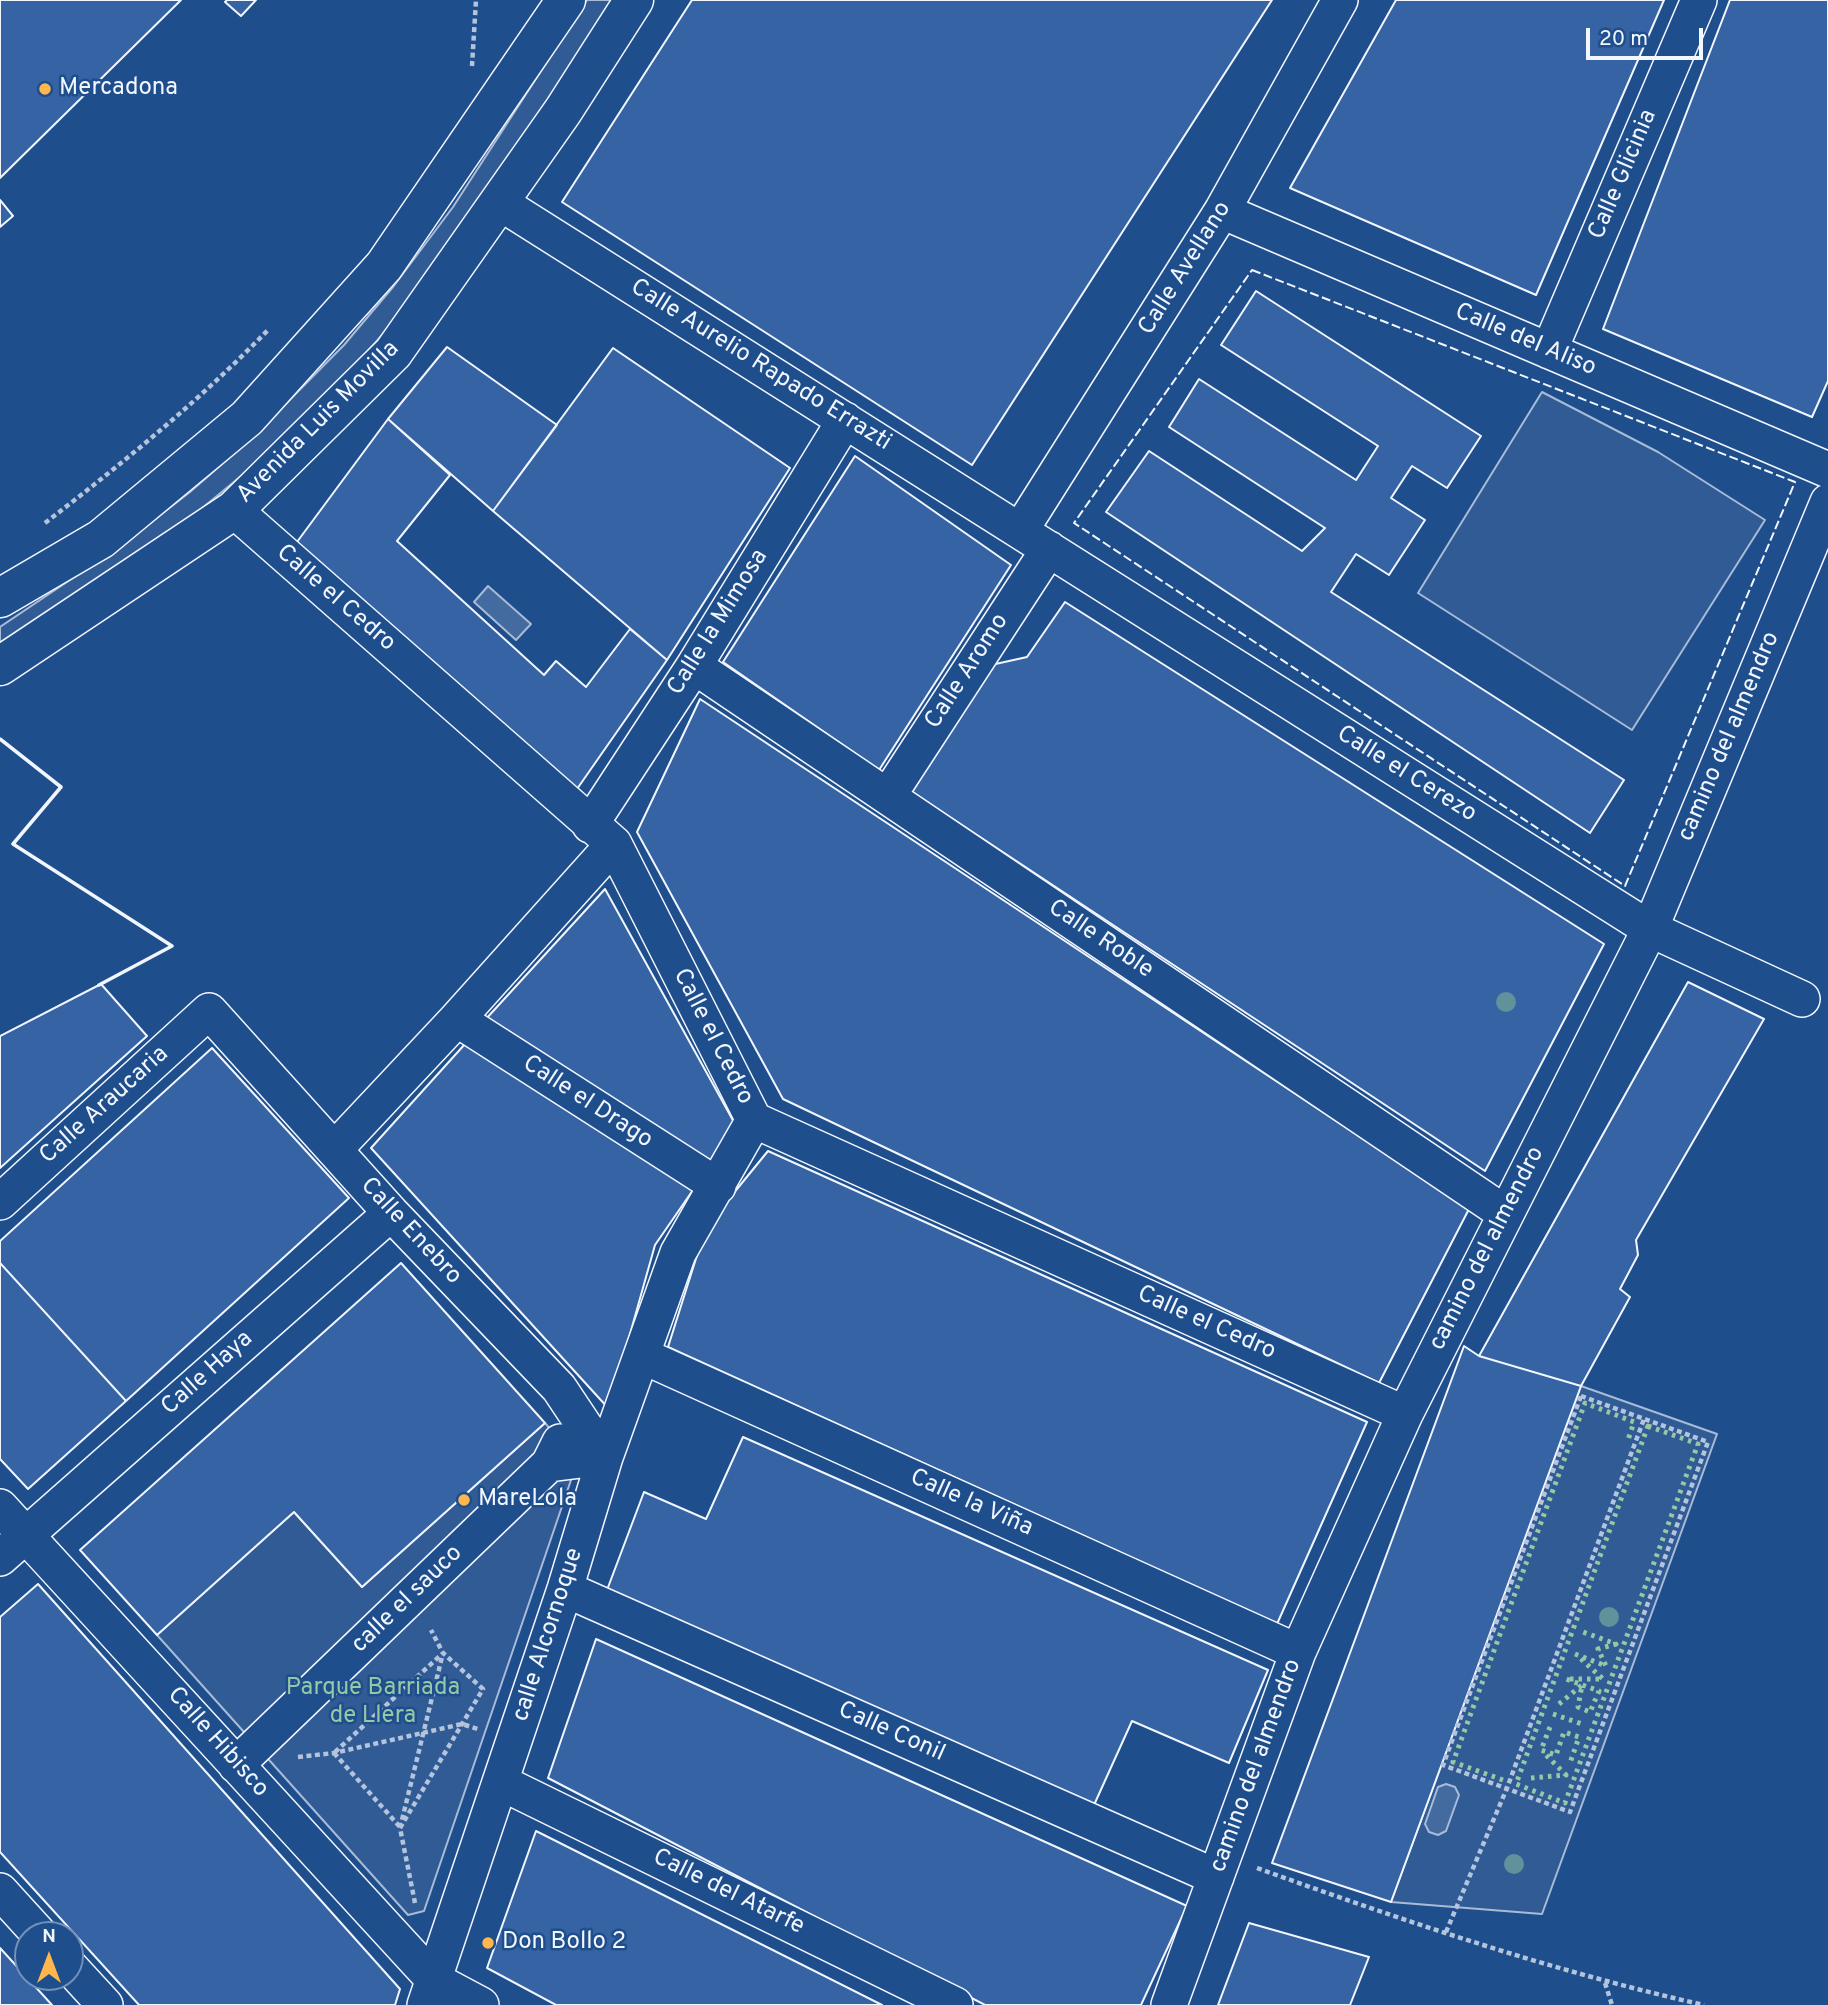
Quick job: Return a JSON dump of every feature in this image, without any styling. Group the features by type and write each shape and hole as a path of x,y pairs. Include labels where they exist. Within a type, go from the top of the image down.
{"main road":[{"path":"0,598 102,539 247,418 384,266 566,0"},
{"name":"Avenida Luis Movilla","path":"0,666 234,510 393,353 563,111 634,0"}],"street":[{"name":"Calle Avellano","path":"1035,540 1340,0"},
{"name":"Calle Glicinia","path":"1549,351 1699,0"},
{"name":"Calle Aurelio Rapado Errazti","path":"499,202 1035,540"},
{"name":"Calle del Aliso","path":"1222,211 1828,470"},
{"name":"Calle la Mimosa","path":"334,1150 457,1019 602,834 694,666 845,420"},
{"name":"camino del almendro","path":"1169,2005 1298,1652 1405,1414 1650,929 1828,502"},
{"name":"Calle el Cedro","path":"234,510 602,834 754,1120 1405,1414"},
{"name":"Calle Aromo","path":"888,796 1035,540"},
{"name":"Calle el Cerezo","path":"1035,540 1650,929 1802,999"},
{"name":"Calle Roble","path":"694,666 1506,1214"},
{"name":"Calle Enebro","path":"209,1011 391,1213 559,1388 605,1457"},
{"name":"Calle Araucaria","path":"0,1202 209,1011"},
{"name":"Calle el Drago","path":"457,1019 718,1186"},
{"name":"calle Alcornoque","path":"429,1992 565,1589 605,1457 678,1253 754,1120"},
{"name":"Calle Haya","path":"0,1558 391,1213"},
{"name":"Calle la Viña","path":"643,1356 1298,1652"},
{"name":"calle el sauco","path":"236,1765 549,1464 576,1413"},
{"path":"549,1464 605,1457"},
{"name":"Calle Hibisco","path":"0,1507 236,1765 429,1992 481,2005"},
{"name":"Calle Conil","path":"565,1589 1220,1867"},
{"name":"Calle del Atarfe","path":"500,1782 955,2005"},
{"path":"0,1891 27,1921"},
{"path":"84,1982 105,2005"}],"path":[{"path":"472,70 476,0"},
{"path":"42,525 118,467 224,376 278,321"},
{"path":"1581,1396 1708,1442 1570,1812 1507,1788 1443,1765 1581,1396"},
{"path":"1446,1932 1507,1788 1644,1419"},
{"path":"400,1828 483,1689 443,1653"},
{"path":"416,1904 400,1828 443,1653"},
{"path":"334,1753 443,1653"},
{"path":"334,1753 462,1724"},
{"path":"334,1753 400,1828"},
{"path":"1220,1867 1446,1932 1605,1983 1704,2005"},
{"path":"1605,1983 1612,2005"}],"shaded area":[{"path":"587,0 616,0 403,311 340,383 252,467 178,528 0,648 0,627 119,547 190,492 253,437 344,345 393,287 453,207"},
{"path":"1542,392 1658,452 1765,520 1632,730 1418,593"},
{"path":"488,586 531,624 516,640 474,602"},
{"path":"1581,1386 1717,1434 1542,1914 1391,1902"},
{"name":"Parque Barriada de Llera","path":"545,1423 564,1445 571,1480 424,1911 408,1915 157,1635 294,1512 362,1587"},
{"path":"1446,1784 1455,1787 1459,1795 1446,1831 1438,1835 1429,1832 1425,1824 1438,1787"}],"building":[{"name":"Mercadona","path":"0,0 181,0 0,178"},
{"path":"256,0 241,16 225,2"},
{"path":"692,0 1272,0 972,465 562,202"},
{"path":"1396,0 1664,0 1536,295 1290,188"},
{"path":"1730,0 1828,0 1828,381 1812,417 1603,329"},
{"path":"0,200 13,216 0,227"},
{"path":"1256,291 1481,436 1447,488 1412,466 1391,498 1425,520 1389,575 1356,554 1331,592 1624,780 1590,833 1106,512 1149,451 1302,551 1325,528 1169,427 1199,379 1356,480 1378,446 1221,345"},
{"path":"447,347 557,425 493,511 388,419"},
{"path":"613,348 790,468 667,660 493,511"},
{"path":"388,419 450,475 397,541 544,675 556,661 586,687 630,629 667,660 577,789 294,546"},
{"path":"855,456 1011,565 879,770 723,662"},
{"path":"1065,602 1604,944 1485,1171 912,792 991,665 1027,657"},
{"path":"700,699 1469,1209 1379,1383 783,1099 637,832"},
{"path":"605,889 735,1124 708,1165 485,1020"},
{"path":"1688,982 1764,1019 1636,1240 1638,1255 1620,1289 1630,1297 1581,1386 1479,1356"},
{"path":"101,984 147,1036 0,1168 0,1036"},
{"path":"465,1044 693,1190 655,1245 609,1409 371,1148"},
{"path":"212,1048 349,1198 126,1401 0,1263 0,1241"},
{"path":"768,1151 1367,1422 1277,1624 668,1347 706,1227"},
{"path":"0,1263 126,1401 28,1489 0,1459"},
{"path":"401,1263 545,1423 362,1587 294,1512 157,1635 80,1550"},
{"path":"1464,1346 1479,1356 1581,1386 1391,1902 1272,1863"},
{"path":"743,1437 1268,1670 1229,1763 1132,1721 1094,1805 607,1590 644,1492 706,1519"},
{"path":"38,1584 400,1989 395,2005 139,2005 84,1944 84,1921 63,1921 0,1852 0,1617"},
{"path":"596,1639 1187,1906 1141,2005 985,2005 548,1778"},
{"path":"536,1831 882,2005 556,2005 487,1968"},
{"path":"1249,1923 1369,1957 1350,2005 1218,2005"},
{"path":"0,1948 14,1963 14,1991 39,1991 52,2005 0,2005"}],"hedge":[{"path":"1503,1780 1453,1762 1585,1403 1634,1422 1628,1440"},
{"path":"1648,1426 1698,1444 1565,1803 1516,1784 1648,1426"},
{"path":"1575,1654 1606,1666 1598,1649 1616,1644 1583,1632"},
{"path":"1570,1679 1603,1679 1580,1658"},
{"path":"1559,1704 1582,1685 1578,1707 1590,1712 1599,1691 1566,1679"},
{"path":"1553,1714 1585,1725"},
{"path":"1550,1727 1541,1750 1556,1755 1564,1732 1579,1737 1570,1763"},
{"path":"1531,1778 1566,1775 1543,1752"}],"fence":[{"path":"1252,270 1795,482 1625,886 1074,523 1252,270"}],"wall":[{"path":"0,739 61,787 13,844 172,946 99,985"}],"place":[{"name":"Mercadona","path":"45,89"},
{"name":"MareLola","path":"464,1500"},
{"name":"Don Bollo 2","path":"488,1943"}]}
